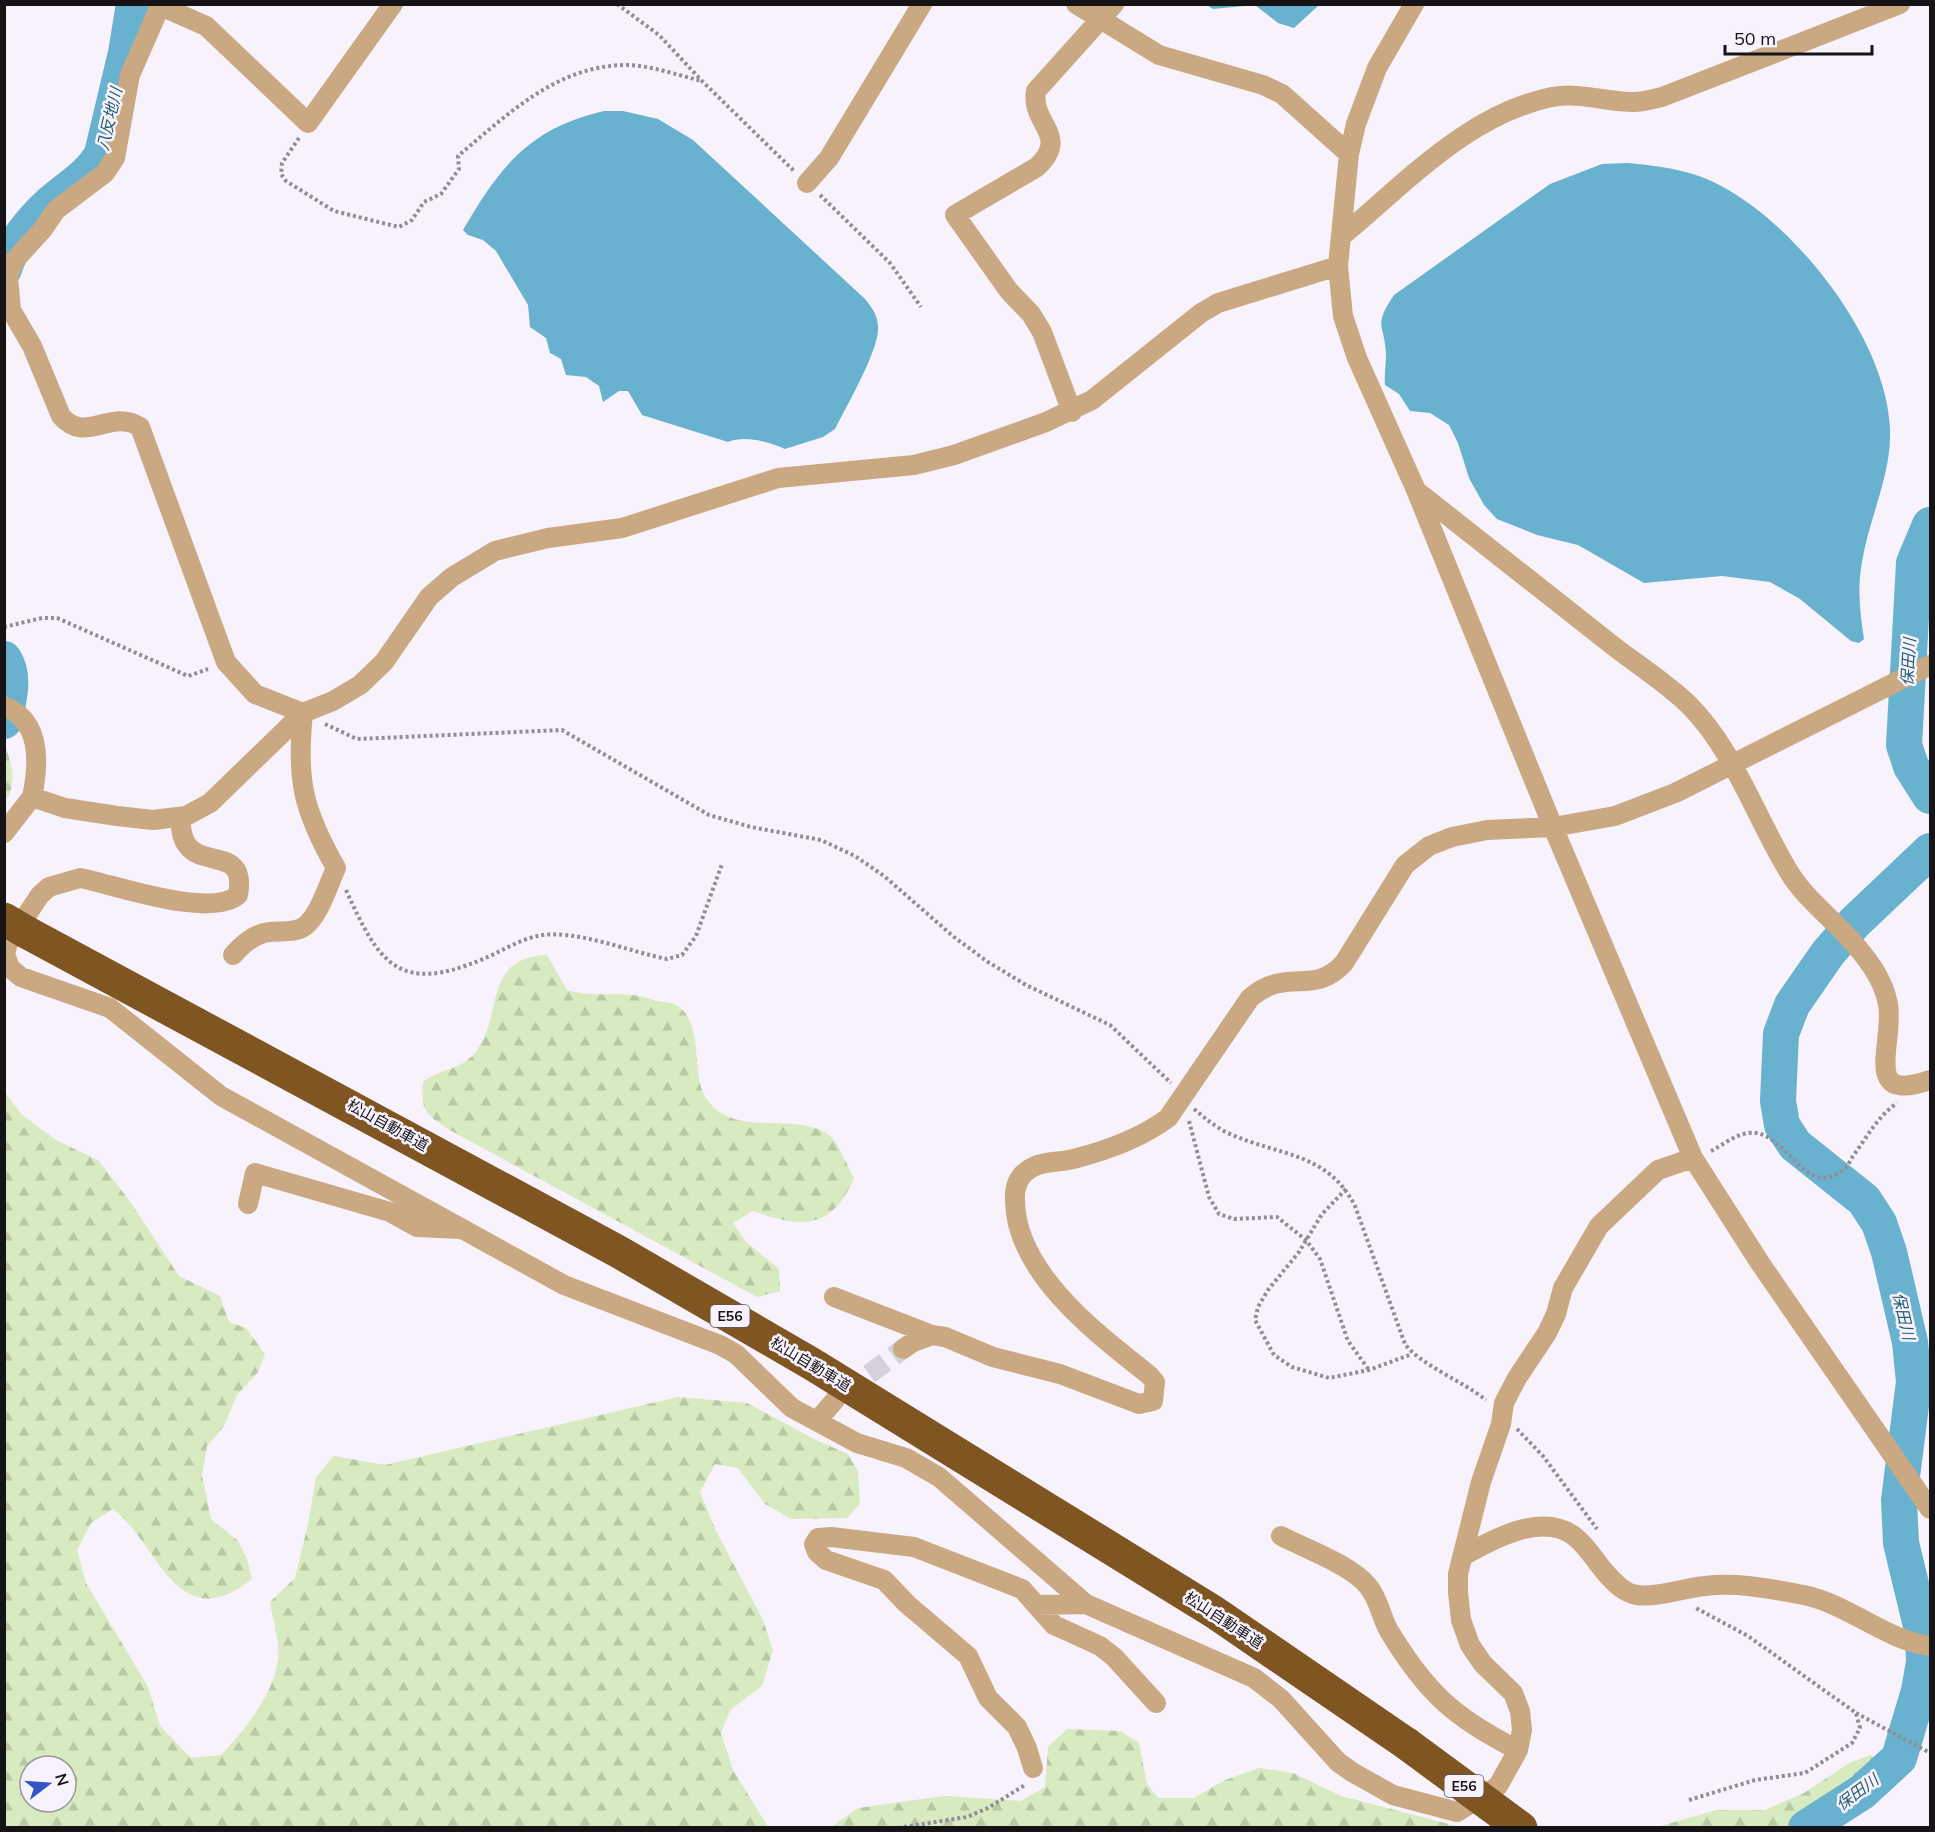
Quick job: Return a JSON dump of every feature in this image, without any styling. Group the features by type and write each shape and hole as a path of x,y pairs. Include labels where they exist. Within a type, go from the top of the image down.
{"highway":[{"name":"松山自動車道","path":"15,925 598,1240 802,1358 1214,1612 1407,1744 1521,1827"}],"street":[{"path":"303,713 255,693 226,662 140,427 130,421 119,420 80,429 69,425 61,416 32,346 11,310 8,277 14,261 37,236 56,210 105,173 115,158 130,75 161,5 207,26 308,123 393,4"},
{"path":"807,183 830,158 922,4"},
{"path":"1076,4 1108,12 1160,55 1263,85 1282,94 1349,154"},
{"path":"1414,4 1377,68 1356,124 1349,154 1343,235 1338,266 1343,316 1357,358 1416,490 1553,827 1693,1158 1760,1263 1930,1509"},
{"path":"1343,235 1436,154 1480,126 1516,108 1553,97 1587,97 1635,102 1662,98 1900,4"},
{"path":"1072,412 1042,333 1031,314 1009,291 955,215 1037,167 1046,158 1052,146 1049,133 1034,102 1036,91 1108,12"},
{"path":"32,797 65,808 117,816 153,820 180,817 210,803 303,713 333,701 360,685 384,662 429,597 452,577 495,551 548,538 622,528 778,478 914,465 954,455 1072,412 1107,390 1193,319 1218,303 1338,266"},
{"path":"1416,490 1688,705 1731,765 1791,874 1843,932 1883,983 1889,1006 1890,1032 1885,1059 1886,1075 1892,1083 1905,1088 1930,1080"},
{"path":"834,1298 932,1335 945,1337 993,1357 1060,1374 1139,1404 1152,1401 1155,1382 1149,1375 1101,1338 1033,1264 1024,1247 1018,1227 1014,1190 1019,1178 1031,1168 1047,1162 1078,1158 1152,1130 1168,1118 1184,1100 1250,998 1261,988 1277,982 1291,979 1319,980 1335,973 1344,963 1405,866 1429,846 1452,837 1487,830 1553,827 1615,816 1642,807 1914,673"},
{"path":"4,706 18,711 27,721 34,743 38,769 32,797 4,833"},
{"path":"233,955 263,933 293,931 304,926 312,917 336,868 317,834 301,780 298,754 303,713"},
{"path":"180,817 182,834 187,846 194,852 231,864 238,873 240,884 238,895 221,904 191,902 80,878 63,881 49,887 40,895 8,943 5,954 10,968 21,977 34,983 110,1008 221,1096 564,1285 720,1345 736,1354 792,1408 857,1443 922,1466 1086,1604 1254,1678 1281,1699 1338,1762 1393,1795 1449,1810 1465,1810 1497,1786 1518,1750 1522,1730 1520,1711 1513,1693 1483,1664 1470,1645 1461,1620 1458,1574 1504,1403 1556,1314 1563,1288 1599,1226 1658,1170 1693,1158"},
{"path":"248,1204 255,1173 390,1212 417,1227 465,1229"},
{"path":"903,1349 912,1342 932,1335"},
{"path":"817,1422 835,1400"},
{"path":"1463,1556 1509,1534 1537,1527 1557,1529 1574,1536 1613,1582 1636,1595 1730,1584 1807,1596 1856,1615 1912,1644 1930,1646"},
{"path":"1281,1536 1356,1574 1369,1586 1385,1624 1425,1685 1485,1733 1518,1750"},
{"path":"1033,1768 1028,1748 1017,1727 988,1698 968,1656 907,1604 884,1580 826,1560 817,1552 814,1544 818,1538 831,1537 914,1547 1022,1589 1053,1625 1100,1646 1114,1657 1156,1703"},
{"path":"1037,1605 1086,1604"}],"path":[{"path":"617,4 659,35 702,81 890,263 921,306"},
{"path":"308,123 282,162 281,174 286,181 334,211 399,227 412,220 424,202 441,194 459,169 458,156 527,98 559,82 592,70 625,65 702,81"},
{"path":"4,627 42,618 57,618 188,676 226,662"},
{"path":"303,713 357,739 562,730 709,815 751,827 821,840 855,856 884,876 954,938 988,962 1026,985 1110,1025 1170,1081 1184,1100 1212,1124 1244,1140 1282,1151 1325,1169 1346,1189 1362,1223 1405,1344 1412,1354 1471,1388 1503,1413 1543,1456 1599,1532"},
{"path":"336,868 367,937 391,965 415,974 438,972 471,964 537,936 559,934 667,959 682,955 696,936 722,864"},
{"path":"1693,1158 1750,1132 1769,1137 1799,1166 1816,1178 1824,1178 1843,1171 1885,1112 1899,1102 1905,1088"},
{"path":"1184,1100 1209,1197 1219,1214 1234,1219 1277,1217 1306,1240 1320,1260 1348,1341 1369,1370"},
{"path":"1346,1189 1322,1214 1258,1307 1256,1320 1259,1328 1274,1355 1292,1367 1329,1378 1369,1370 1412,1354"},
{"path":"1667,1592 1748,1636 1856,1713 1930,1753"},
{"path":"1689,1800 1764,1779 1805,1773 1852,1743 1860,1728 1856,1713"},
{"path":"898,1827 967,1817 988,1808 1028,1782 1033,1768"}],"green space":[{"path":"5,745 11,766 12,781 5,801"},
{"path":"547,955 567,990 591,994 638,996 674,1004 685,1013 694,1035 701,1088 706,1098 718,1111 747,1122 814,1128 829,1135 836,1143 854,1178 845,1195 825,1216 813,1221 800,1222 770,1217 753,1211 733,1223 746,1242 779,1269 780,1291 757,1297 446,1128 425,1110 423,1082 463,1063 475,1053 490,1022 503,977 512,966 526,959"},
{"path":"4,1091 22,1115 56,1140 99,1161 131,1203 179,1276 220,1296 229,1322 246,1328 265,1354 258,1372 237,1395 224,1426 207,1446 202,1476 211,1519 238,1541 247,1559 252,1579 226,1595 205,1598 187,1593 172,1580 129,1525 113,1509 91,1523 77,1550 86,1583 148,1687 160,1726 191,1758 221,1755 248,1724 270,1687 279,1655 270,1602 295,1578 316,1477 334,1456 385,1465 678,1397 747,1403 816,1440 848,1454 858,1471 860,1504 847,1518 791,1519 765,1504 738,1468 715,1464 700,1492 716,1531 763,1620 773,1650 762,1686 730,1710 721,1733 733,1770 768,1827 5,1827"},
{"path":"1067,1729 1120,1731 1139,1743 1147,1784 1158,1798 1194,1798 1225,1780 1259,1768 1293,1773 1341,1796 1460,1827 831,1827 858,1808 944,1796 1021,1801 1045,1787 1048,1747"},
{"path":"1871,1755 1883,1770 1872,1797 1815,1827 1657,1827 1716,1810 1765,1810 1804,1793 1851,1762"}],"water":[{"path":"1207,4 1319,5 1294,28 1278,23 1255,5 1213,9"},
{"path":"604,111 623,111 658,119 693,140 869,304 874,311 878,327 874,349 835,429 823,437 785,449 749,439 728,442 642,415 628,391 619,391 603,402 599,386 586,377 566,375 561,359 550,353 546,338 530,327 528,305 496,251 483,240 468,235 463,230 490,187 520,153 537,139 556,128 578,118"},
{"path":"1627,163 1664,167 1700,176 1723,187 1752,206 1781,230 1834,290 1856,325 1873,360 1885,395 1890,446 1884,479 1865,545 1860,572 1861,620 1864,639 1859,643 1851,641 1800,599 1770,582 1722,576 1644,583 1578,545 1537,535 1497,519 1484,505 1469,478 1458,443 1449,425 1430,413 1410,411 1399,394 1385,385 1386,355 1381,325 1383,314 1394,295 1550,184 1602,164"}],"waterway":[{"name":"八反地川","path":"4,269 11,252 30,225 51,203 85,175 102,154 126,53 134,4"},
{"name":"保田川","path":"1930,525 1914,563 1904,745 1911,766 1930,796"},
{"name":"八反地川","path":"4,659 10,674 9,698 4,721"},
{"name":"保田川","path":"1806,1828 1862,1792 1899,1758 1919,1691 1924,1662 1923,1634 1901,1543 1899,1500 1914,1382 1910,1342 1889,1252 1879,1223 1864,1200 1795,1145 1782,1125 1778,1101 1781,1034 1792,1005 1828,953 1855,922 1930,851"}],"tunnel":[{"path":"845,1392 903,1349"}]}
